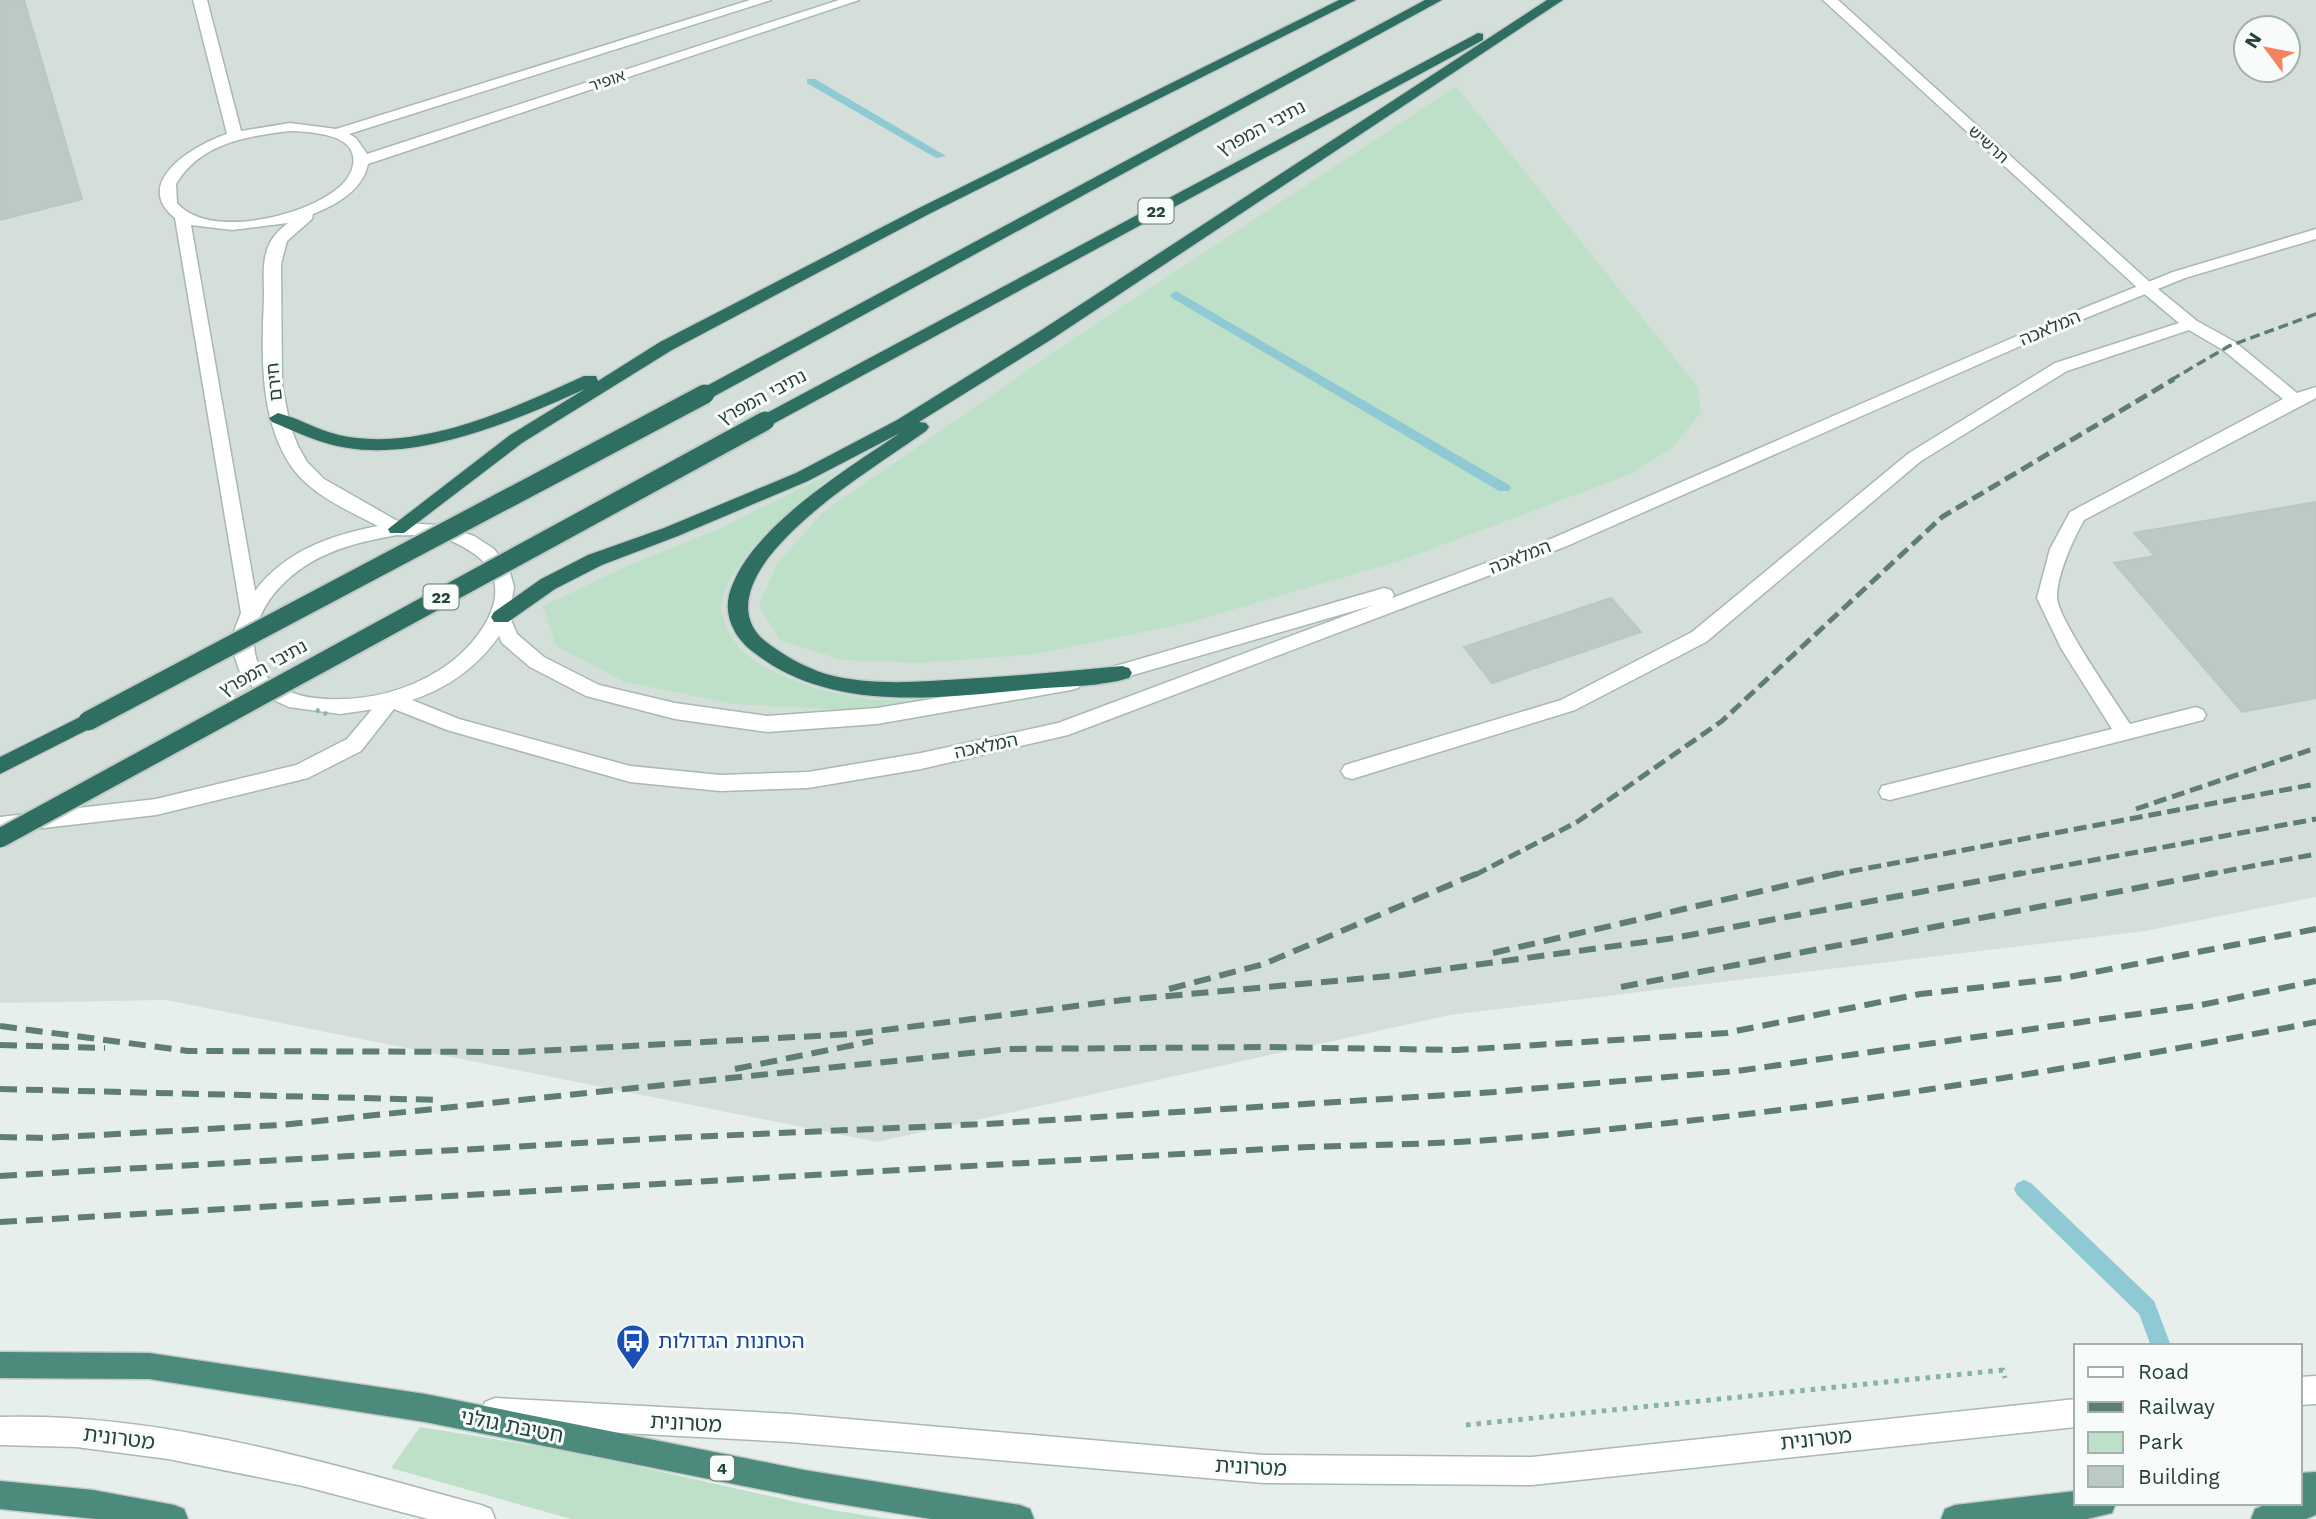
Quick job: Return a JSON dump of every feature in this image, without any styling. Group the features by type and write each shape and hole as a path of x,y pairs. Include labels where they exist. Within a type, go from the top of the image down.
{"highway":[{"path":"278,418 351,443 399,442 482,424 555,396 666,346 924,211 1349,0"},
{"name":"נתיבי המפרץ","path":"0,766 705,394 1435,0"},
{"name":"נתיבי המפרץ","path":"0,838 1546,0"},
{"path":"501,617 548,584 595,560 671,532 802,477 902,424 1046,335 1556,0"},
{"path":"1046,335 815,504 768,548 748,573 735,605 743,633 773,658 826,681 880,689 931,689 1122,673"},
{"path":"397,529 516,439 666,346"},
{"name":"חטיבת גולני","path":"0,1365 149,1366 425,1408 804,1484 1020,1519"},
{"path":"0,1495 93,1504 174,1519"},
{"path":"2265,1519 2316,1501"},
{"path":"1955,1519 2084,1505"}],"street":[{"path":"200,0 235,137"},
{"name":"אופיר","path":"337,133 764,0"},
{"name":"אופיר","path":"362,161 852,0"},
{"name":"תרשיש","path":"1830,0 2147,288 2191,324 2229,346 2295,400"},
{"path":"290,127 337,133 350,140 359,150 362,161 358,175 347,189 328,202 300,215 268,223 235,226 205,224 182,216 170,204 167,191 173,175 187,160 209,147 235,137 290,127"},
{"name":"חירם","path":"328,202 293,225 276,245 273,266 271,375 278,418 300,467 330,491 397,529"},
{"path":"182,216 250,610"},
{"name":"המלאכה","path":"391,700 454,725 629,774 720,783 808,780 921,761 1061,730 1560,542 2042,330 2179,275 2316,234"},
{"path":"1352,771 1567,705 1699,637 1914,457 2061,367 2191,324"},
{"path":"2125,733 2071,648 2047,598 2059,549 2077,516 2295,400 2316,393"},
{"path":"397,529 438,531 472,542 496,561 506,587 501,617 486,642 461,666 428,686 391,700 344,708 301,704 267,690 246,668 240,640 250,610 269,586 295,564 338,543 362,535 397,529"},
{"name":"המלאכה","path":"501,617 509,638 537,662 593,691 675,711 767,724 877,716 984,700 1122,673 1560,542"},
{"path":"0,825 156,807 301,772 354,746 391,700"},
{"path":"1889,792 2196,715"},
{"name":"מטרונית","path":"425,1408 790,1429 1264,1469 1518,1471 2074,1413"},
{"name":"מטרונית","path":"0,1431 41,1429 167,1444 296,1469 481,1519"}],"shaded area":[{"path":"0,0 2316,0 2316,897 2145,931 1450,1015 877,1142 166,1000 0,1003"}],"green space":[{"path":"1456,86 1698,387 1701,413 1672,448 1631,474 1399,561 1187,623 1036,654 920,663 842,660 780,640 759,606 776,565 822,513 1054,352"},
{"path":"840,469 770,529 739,565 721,604 726,624 734,641 749,656 767,668 812,687 883,700 930,699 864,711 733,704 625,682 556,646 543,606 627,566 714,531"},
{"path":"420,1427 573,1452 832,1510 888,1519 571,1519 391,1468"}],"building":[{"path":"0,0 24,0 82,199 0,220"},
{"path":"2316,502 2316,698 2242,712 2114,563 2155,556 2134,533"},
{"path":"1611,598 1641,632 1492,683 1464,647"}],"waterway":[{"path":"811,81 940,156"},
{"path":"1176,295 1504,488"},
{"path":"2024,1189 2147,1308 2160,1344"}],"railway":[{"path":"2171,380 2229,346 2316,314"},
{"path":"1475,875 1577,822 1722,721 1942,517 2174,379"},
{"path":"2136,809 2316,748"},
{"path":"1833,875 2316,784"},
{"path":"2013,875 2316,819"},
{"path":"2205,875 2316,854"},
{"path":"1169,989 1264,964 1478,873"},
{"path":"1833,875 1840,873"},
{"path":"0,1026 188,1051 518,1052 853,1034 1123,1000 1401,975 1674,938 2022,873"},
{"path":"1621,987 2215,873"},
{"path":"1493,953 1833,875"},
{"path":"0,1137 43,1138 280,1125 1009,1049 1263,1047 1457,1050 1726,1033 1920,994 2064,978 2316,929"},
{"path":"0,1176 667,1138 986,1124 1495,1092 1737,1071 2201,1005 2316,981"},
{"path":"0,1222 1283,1148 1489,1140 1697,1120 1904,1093 2111,1060 2316,1022"},
{"path":"735,1069 873,1041"},
{"path":"0,1045 105,1048"},
{"path":"0,1089 441,1100"}],"place":[{"name":"הטחנות הגדולות","path":"633,1371"}]}
